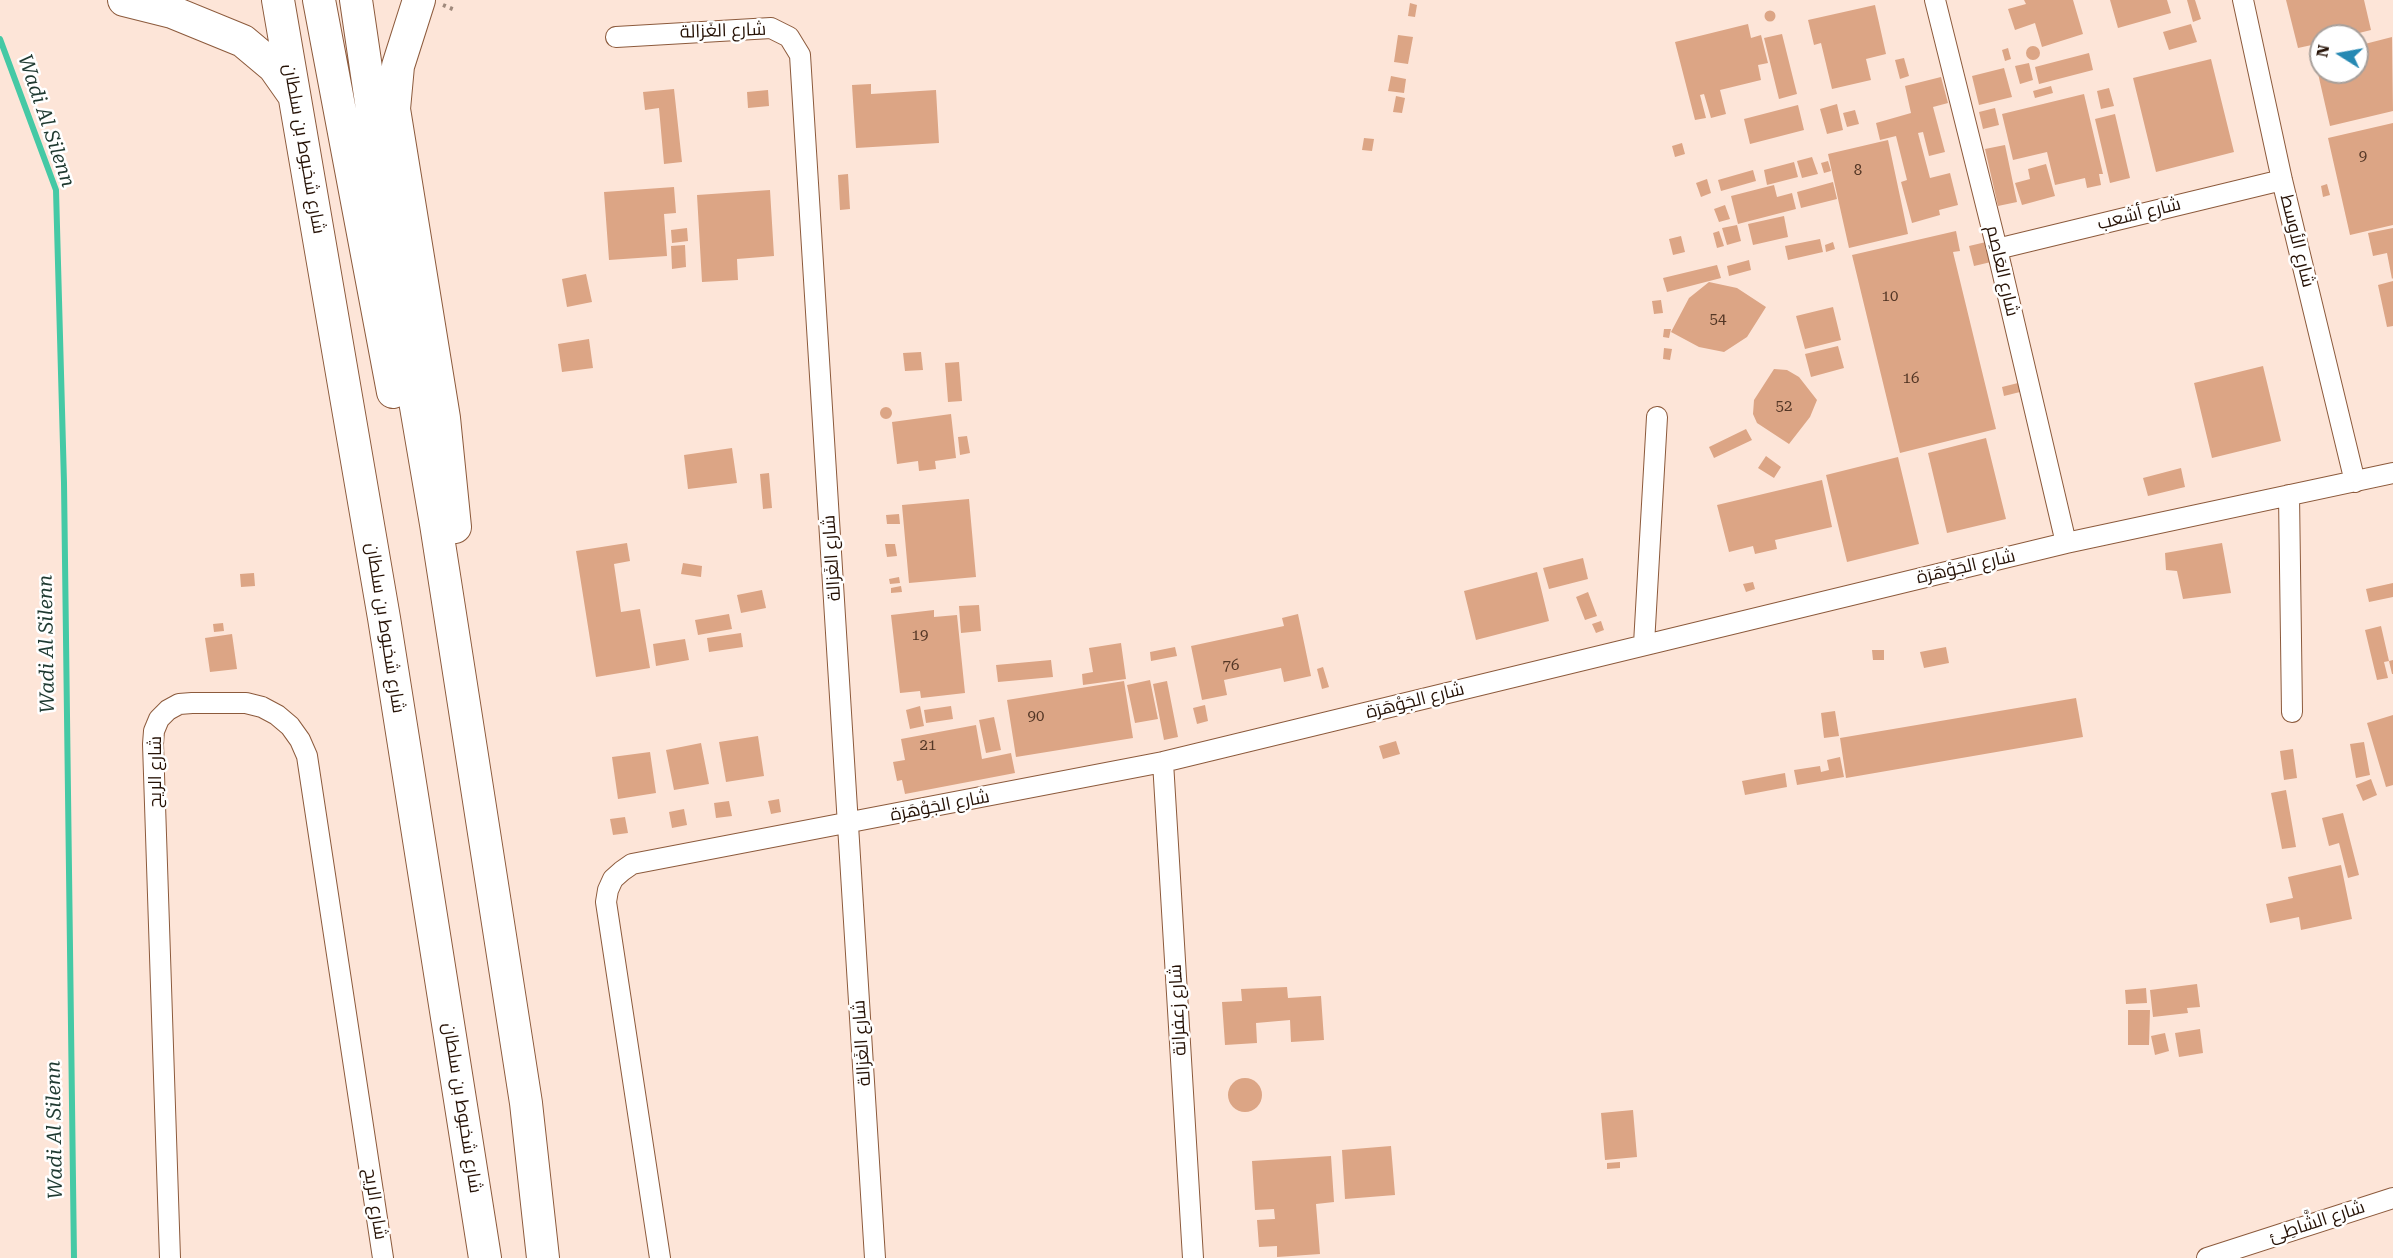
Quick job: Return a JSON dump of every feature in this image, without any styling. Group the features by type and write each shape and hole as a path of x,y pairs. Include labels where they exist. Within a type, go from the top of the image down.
{"main road":[{"path":"124,0 172,12 243,41 274,67 296,101"},
{"name":"شارع شخبوط بن سلطان","path":"278,0 384,618 485,1258"},
{"path":"319,0 390,381 413,468 436,524"},
{"path":"356,0 414,394 526,1103 543,1258"},
{"path":"419,0 398,66 394,109 444,418 455,512 453,546 444,574"}],"street":[{"name":"شارع العَاصِم","path":"1935,0 1997,249 2066,543"},
{"name":"شارع الأوسط","path":"2243,0 2282,180 2355,482"},
{"name":"شارع الغَزالة","path":"616,37 771,28 789,37 800,55 875,1258"},
{"name":"شارع أشعب","path":"1997,249 2282,180"},
{"path":"1644,644 1657,417"},
{"name":"شارع الجَوْهَرَة","path":"660,1258 606,902 613,879 632,864 1163,762 2066,543 2393,473"},
{"path":"2289,495 2292,712"},
{"name":"شارع الريح","path":"170,1258 154,731 159,719 179,704 246,703 262,707 277,715 290,726 307,756 383,1258"},
{"name":"شارع زعفرانة","path":"1163,762 1193,1258"},
{"name":"شارع الشَّاطِئ","path":"2207,1258 2393,1198"}],"building":[{"path":"2024,0 2073,0 2083,34 2042,47 2035,23 2015,30 2008,9 2026,4"},
{"path":"2110,0 2167,0 2171,13 2118,28"},
{"path":"2187,0 2195,0 2201,19 2193,22"},
{"path":"2286,0 2364,0 2371,30 2369,30 2369,24 2309,24 2309,46 2298,48"},
{"path":"1410,3 1417,5 1415,17 1408,16"},
{"path":"1875,5 1886,54 1866,59 1871,80 1832,89 1821,43 1814,45 1808,20"},
{"path":"1770,10 1776,16 1770,22 1764,16"},
{"path":"1748,24 1751,38 1761,35 1768,63 1758,65 1761,80 1720,90 1726,114 1711,118 1704,94 1700,95 1706,118 1695,120 1675,42"},
{"path":"2191,24 2197,42 2169,50 2163,32"},
{"path":"1782,34 1797,94 1779,99 1764,38"},
{"path":"1398,35 1413,37 1408,64 1394,62"},
{"path":"2392,37 2393,111 2330,126 2320,84 2369,84 2369,43"},
{"path":"2033,46 2038,48 2040,53 2038,58 2033,60 2028,58 2026,53 2028,48"},
{"path":"2008,48 2011,59 2005,61 2002,50"},
{"path":"2089,53 2093,70 2039,84 2035,67"},
{"path":"1904,58 1909,76 1900,79 1895,60"},
{"path":"2211,59 2234,152 2156,172 2133,78"},
{"path":"2029,63 2033,80 2020,84 2015,66"},
{"path":"2004,68 2012,97 1979,105 1972,76"},
{"path":"1391,76 1406,79 1404,93 1388,91"},
{"path":"1941,77 1948,103 1933,107 1945,152 1929,156 1923,132 1918,133 1930,178 1950,173 1958,205 1939,210 1940,215 1912,223 1901,182 1907,180 1896,136 1880,140 1876,123 1911,113 1905,86"},
{"path":"871,84 871,94 936,90 939,143 856,148 852,85"},
{"path":"2051,86 2053,93 2035,98 2033,91"},
{"path":"2109,88 2114,106 2101,109 2097,91"},
{"path":"674,89 682,162 664,164 659,108 645,110 643,92"},
{"path":"768,90 769,106 748,108 747,92"},
{"path":"2084,94 2103,174 2099,174 2101,185 2087,188 2085,178 2055,185 2047,152 2013,160 2002,114"},
{"path":"1396,96 1405,98 1402,113 1393,112"},
{"path":"1837,104 1843,130 1827,134 1820,109"},
{"path":"1798,105 1804,130 1750,144 1744,119"},
{"path":"1995,108 1999,125 1983,129 1979,112"},
{"path":"1855,110 1859,124 1847,127 1843,113"},
{"path":"2115,114 2130,178 2110,183 2095,119"},
{"path":"2393,123 2393,225 2350,235 2328,138"},
{"path":"1364,138 1374,139 1372,151 1362,150"},
{"path":"1888,140 1908,234 1849,248 1828,154"},
{"path":"1682,143 1685,154 1675,157 1672,146"},
{"path":"2005,145 2017,202 1998,206 1985,149"},
{"path":"1812,157 1818,174 1802,178 1797,161"},
{"path":"1828,161 1831,171 1824,173 1821,163"},
{"path":"1794,162 1798,177 1767,185 1764,170"},
{"path":"2046,164 2055,196 2022,205 2015,183 2030,179 2028,169"},
{"path":"1753,170 1756,181 1721,191 1718,180"},
{"path":"848,174 850,209 840,210 838,175"},
{"path":"1707,179 1711,193 1701,197 1696,183"},
{"path":"1833,182 1837,199 1801,208 1797,192"},
{"path":"2327,184 2330,195 2323,197 2321,186"},
{"path":"1774,185 1777,197 1792,193 1796,209 1738,224 1731,196"},
{"path":"674,187 676,213 664,214 667,256 609,260 604,192"},
{"path":"770,190 774,256 737,259 738,280 702,282 697,195"},
{"path":"1725,205 1730,219 1719,222 1714,209"},
{"path":"1784,216 1788,237 1753,245 1748,224"},
{"path":"1737,225 1741,241 1727,245 1722,228"},
{"path":"687,228 688,241 672,243 671,230"},
{"path":"2393,228 2392,279 2387,253 2373,256 2368,233"},
{"path":"1719,231 1724,246 1717,248 1713,233"},
{"path":"1956,231 1960,251 1953,252 1996,429 1900,453 1852,255"},
{"path":"1681,236 1685,252 1673,255 1669,239"},
{"path":"1820,239 1823,252 1788,260 1785,246"},
{"path":"1833,242 1835,249 1826,252 1825,245"},
{"path":"1986,242 1991,262 1974,266 1969,246"},
{"path":"685,245 686,267 672,269 671,246"},
{"path":"1749,260 1751,270 1729,276 1727,266"},
{"path":"1717,265 1721,278 1667,292 1663,278"},
{"path":"586,274 592,302 567,307 562,279"},
{"path":"2393,281 2393,326 2387,327 2378,285"},
{"path":"1709,282 1737,288 1766,307 1747,337 1724,352 1699,347 1671,332 1689,298"},
{"path":"1661,300 1663,313 1654,314 1652,301"},
{"path":"1833,307 1841,340 1805,349 1796,316"},
{"path":"1664,329 1671,329 1669,338 1663,337"},
{"path":"589,339 593,368 562,372 558,344"},
{"path":"1838,346 1844,368 1811,377 1805,354"},
{"path":"1664,348 1672,349 1670,360 1663,359"},
{"path":"921,352 923,370 905,371 903,353"},
{"path":"959,362 962,401 948,402 945,363"},
{"path":"2263,366 2281,441 2212,458 2194,383"},
{"path":"1774,369 1787,370 1799,377 1817,400 1810,417 1789,444 1757,423 1753,414 1754,400"},
{"path":"2018,383 2020,392 2004,396 2002,387"},
{"path":"888,407 891,408 891,418 884,419 881,418 880,411 881,408"},
{"path":"951,414 956,458 935,461 936,469 919,471 918,461 897,464 892,422"},
{"path":"1746,429 1752,440 1714,458 1709,447"},
{"path":"967,436 970,453 960,455 958,437"},
{"path":"1986,438 2006,519 1947,533 1928,453"},
{"path":"732,448 737,483 688,489 684,455"},
{"path":"1766,456 1781,467 1774,478 1758,468"},
{"path":"1898,457 1919,544 1847,562 1826,475"},
{"path":"2181,468 2185,487 2148,496 2143,478"},
{"path":"769,473 772,508 763,509 760,474"},
{"path":"1822,480 1832,527 1775,540 1777,549 1755,554 1753,546 1729,552 1717,505"},
{"path":"969,499 976,577 909,583 902,505"},
{"path":"899,514 900,524 887,524 886,515"},
{"path":"627,543 630,561 614,564 621,612 640,609 650,668 596,677 576,551"},
{"path":"2222,543 2231,593 2183,599 2177,571 2166,570 2165,553"},
{"path":"885,544 895,544 897,556 887,557"},
{"path":"1583,558 1588,579 1549,589 1543,568"},
{"path":"683,563 702,566 701,577 681,574"},
{"path":"1537,572 1549,621 1476,640 1464,591"},
{"path":"254,573 255,586 241,587 240,574"},
{"path":"899,577 900,583 890,584 889,579"},
{"path":"1753,582 1755,589 1746,592 1743,584"},
{"path":"2393,583 2393,597 2369,602 2366,589"},
{"path":"901,586 902,592 891,593 891,588"},
{"path":"762,590 766,608 741,613 737,595"},
{"path":"1588,592 1597,616 1585,620 1576,597"},
{"path":"979,605 981,631 961,633 959,606"},
{"path":"934,610 934,617 957,615 965,693 921,698 920,691 900,693 891,615"},
{"path":"729,614 732,629 698,635 695,620"},
{"path":"1298,614 1311,676 1284,682 1281,668 1224,680 1227,695 1202,700 1191,646 1284,626 1282,618"},
{"path":"1601,621 1604,630 1596,633 1592,624"},
{"path":"223,623 224,631 214,632 213,624"},
{"path":"2381,626 2389,661 2384,662 2388,678 2377,680 2365,630"},
{"path":"741,633 743,647 709,652 707,638"},
{"path":"232,634 237,669 210,672 205,638"},
{"path":"685,639 689,660 656,666 653,644"},
{"path":"1121,643 1126,679 1083,685 1082,674 1093,672 1089,648"},
{"path":"1175,647 1177,656 1151,661 1150,652"},
{"path":"1946,647 1949,663 1924,668 1920,652"},
{"path":"1872,650 1884,650 1884,660 1873,660"},
{"path":"1051,660 1053,677 998,682 996,665"},
{"path":"2393,660 2393,674 2392,674 2389,661"},
{"path":"1323,667 1329,687 1322,689 1317,669"},
{"path":"1150,680 1158,719 1135,723 1127,685"},
{"path":"1124,681 1133,738 1016,757 1007,700"},
{"path":"1167,681 1178,737 1164,740 1153,684"},
{"path":"2076,698 2083,737 1846,778 1840,738"},
{"path":"1205,705 1208,721 1197,724 1193,708"},
{"path":"920,706 924,726 910,729 906,710"},
{"path":"951,706 953,719 926,723 924,710"},
{"path":"1835,711 1839,736 1824,738 1821,713"},
{"path":"2393,715 2393,785 2386,787 2367,723"},
{"path":"994,717 1001,750 986,753 979,720"},
{"path":"976,725 982,759 1011,753 1015,773 905,794 902,780 897,781 893,762 905,760 901,739"},
{"path":"758,736 764,776 726,782 719,742"},
{"path":"1396,741 1400,754 1383,759 1379,746"},
{"path":"2364,742 2370,775 2356,778 2350,744"},
{"path":"701,743 709,784 674,790 666,750"},
{"path":"2293,749 2297,778 2284,780 2280,751"},
{"path":"650,752 656,793 618,799 612,757"},
{"path":"1840,757 1844,777 1797,785 1794,770 1820,766 1821,772 1829,770 1827,760"},
{"path":"1785,773 1787,787 1745,795 1742,781"},
{"path":"2371,779 2377,795 2363,801 2356,785"},
{"path":"2286,790 2296,847 2282,849 2271,793"},
{"path":"779,799 781,812 771,814 768,801"},
{"path":"729,801 732,816 716,818 714,803"},
{"path":"684,809 687,825 672,828 669,812"},
{"path":"2343,813 2359,875 2348,878 2339,843 2329,846 2322,818"},
{"path":"625,817 628,833 613,835 610,819"},
{"path":"2341,865 2352,919 2301,930 2299,917 2270,923 2266,904 2293,898 2288,877"},
{"path":"2197,984 2200,1007 2187,1008 2188,1013 2153,1017 2150,990"},
{"path":"1287,987 1288,998 1321,996 1324,1040 1291,1042 1290,1020 1256,1023 1257,1043 1225,1045 1222,1002 1242,1001 1241,989"},
{"path":"2146,988 2147,1003 2126,1004 2125,990"},
{"path":"2128,1010 2150,1010 2149,1045 2128,1045"},
{"path":"2200,1029 2203,1053 2179,1057 2175,1033"},
{"path":"2165,1033 2169,1051 2155,1055 2151,1036"},
{"path":"1245,1078 1257,1083 1262,1095 1257,1107 1245,1112 1233,1107 1228,1095 1233,1083"},
{"path":"1633,1110 1637,1157 1605,1160 1601,1113"},
{"path":"1391,1146 1395,1195 1345,1199 1342,1150"},
{"path":"1331,1156 1334,1202 1316,1204 1320,1254 1277,1257 1277,1246 1259,1247 1257,1220 1275,1219 1274,1209 1255,1210 1252,1161"},
{"path":"1620,1162 1620,1168 1607,1169 1607,1163"}],"waterway":[{"name":"Wadi Al Silenn","path":"0,39 56,190 64,483 74,1258"}]}
